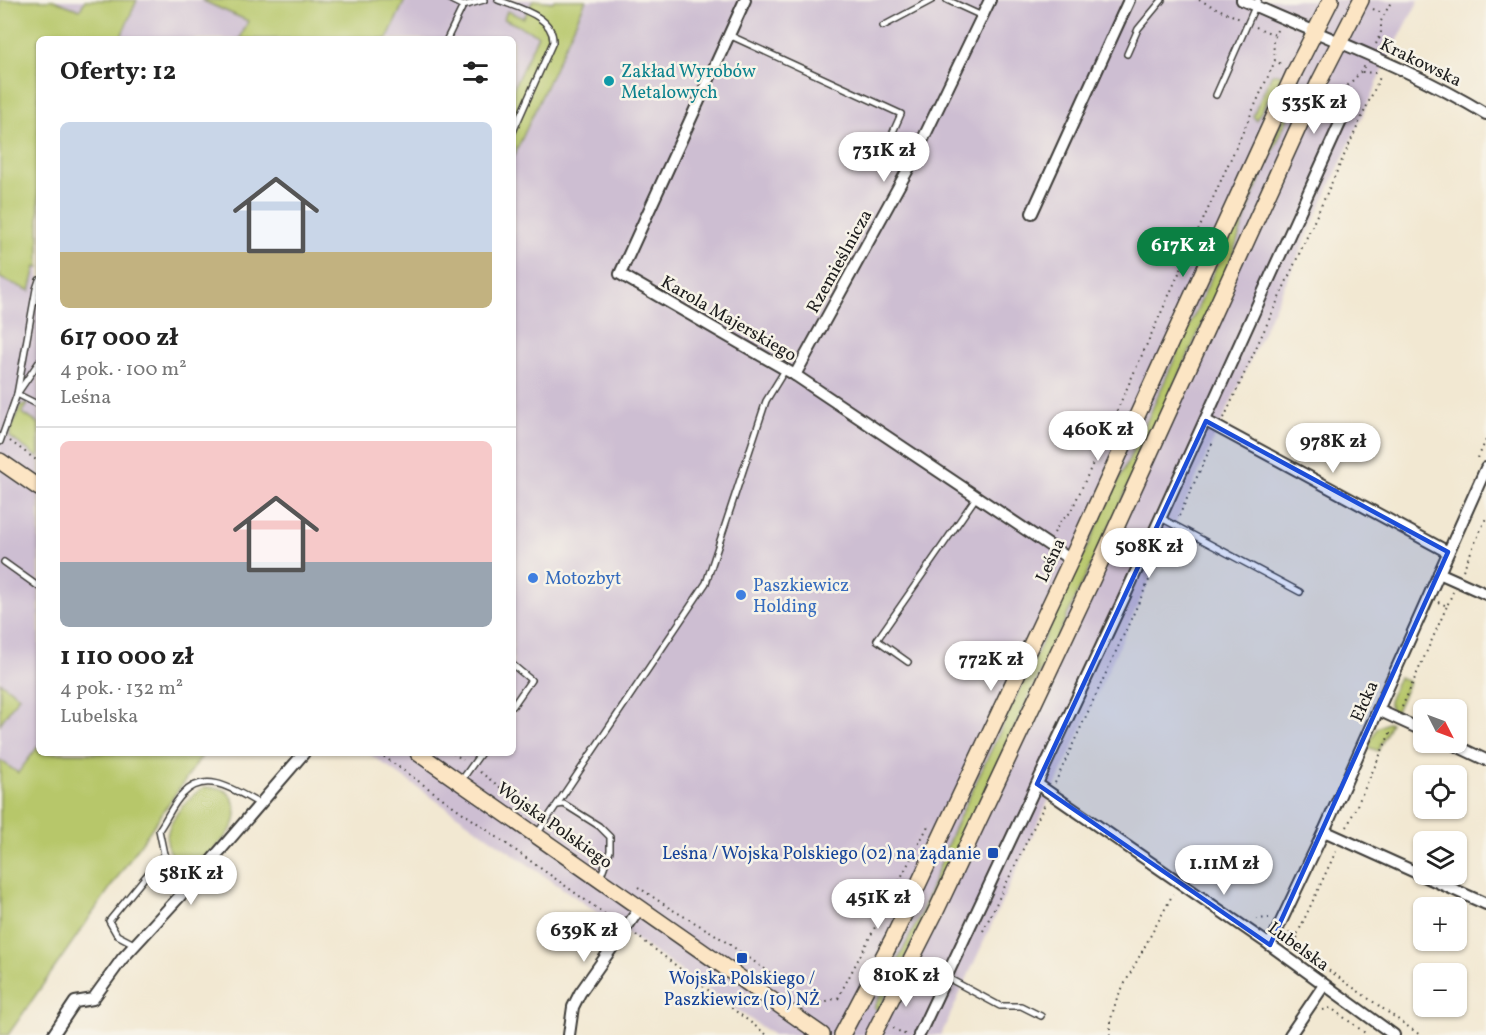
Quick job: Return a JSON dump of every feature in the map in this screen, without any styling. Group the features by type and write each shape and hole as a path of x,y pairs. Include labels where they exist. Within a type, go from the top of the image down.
{"main road":[{"name":"Leśna","path":"842,1035 893,939 1071,560 1314,32 1331,0"},
{"path":"873,1035 932,921 1094,578 1340,41 1361,0"},
{"path":"0,461 36,486"},
{"name":"Wojska Polskiego","path":"422,756 822,1035"}],"street":[{"name":"Karola Majerskiego","path":"745,0 620,274 790,372 1071,560"},
{"name":"Rzemieślnicza","path":"790,372 911,164 990,0"},
{"path":"1032,213 1129,0"},
{"name":"Krakowska","path":"1242,0 1256,3 1314,32 1340,41 1451,94 1486,114"},
{"path":"919,1035 1206,421 1347,108"},
{"path":"1206,421 1448,552"},
{"name":"Ełcka","path":"1270,945 1324,831 1486,468"},
{"path":"1439,573 1486,594"},
{"path":"1378,710 1413,726"},
{"path":"1467,751 1486,760"},
{"path":"53,1035 75,1002 93,999 122,959 192,883 301,756"},
{"name":"Lubelska","path":"1037,784 1270,945 1394,1035"},
{"path":"1324,831 1486,904"},
{"path":"569,1035 573,1007 640,908"},
{"path":"1290,1035 1324,984"}],"lane":[{"path":"451,0 463,6 484,0"},
{"path":"498,0 511,3 545,21 553,35 553,42 516,125"},
{"path":"883,26 932,0"},
{"path":"947,0 982,16"},
{"path":"1127,54 1138,29 1162,0"},
{"path":"1216,95 1256,3"},
{"path":"448,36 463,6"},
{"path":"729,35 901,114 885,150 911,164"},
{"path":"0,442 16,394 36,295"},
{"path":"16,394 36,366"},
{"path":"536,836 706,583 766,400 790,372"},
{"path":"16,394 36,404"},
{"path":"908,662 877,640 977,496"},
{"path":"1161,518 1300,592"},
{"path":"4,562 36,585"},
{"path":"516,668 531,680 516,702"},
{"path":"460,783 479,756"},
{"path":"192,883 164,854 159,830 182,794 196,783 215,782 261,804"},
{"path":"558,805 564,804 599,826 610,837 610,851 599,880"},
{"path":"136,945 117,935 109,921 164,854"},
{"path":"946,977 1000,1006 1021,1006 1041,1016"}],"path":[{"path":"1199,0 1275,35"},
{"path":"1043,588 1044,568 1041,561 1048,544 1060,522 1070,513 1080,492 1275,61"},
{"path":"980,934 986,928 1050,793 1382,75"},
{"path":"10,441 36,460"},
{"path":"1458,581 1486,518"},
{"path":"383,756 645,941 767,1035"},
{"path":"457,756 605,864"},
{"path":"837,998 930,822"},
{"path":"1110,1035 1110,1022 1117,998 1180,883"},
{"path":"633,884 713,933 815,1004"},
{"path":"1296,937 1303,952 1313,959"},
{"path":"1322,966 1420,1035"},
{"path":"1317,1011 1331,1008 1368,1035"}],"highlighted area":[{"path":"1206,421 1448,552 1270,945 1037,784"}],"shaded area":[{"path":"0,0 1419,0 1391,53 941,1035 773,1035 372,756 516,756 516,36 36,36 36,756 39,756 0,1035"}],"green space":[{"path":"0,0 53,0 80,10 85,0 137,0 121,36 36,36 36,267 30,291 0,278"},
{"path":"201,0 405,0 388,36 241,36 248,21"},
{"path":"533,0 553,2 554,0 586,0 516,152 516,83 538,35 504,19 507,11 524,18"},
{"path":"1272,74 1283,76 1256,120 1254,113"},
{"path":"1299,82 1303,84 1254,193 1228,268 929,910 878,1011 874,1008 921,914 953,831 1146,423"},
{"path":"28,404 22,413 36,422 36,456 10,437 21,405"},
{"path":"1399,677 1409,682 1395,713 1391,710 1389,701"},
{"path":"0,682 19,696 0,724"},
{"path":"1391,723 1378,751 1368,747 1377,728"},
{"path":"36,749 36,756 202,756 8,1035 0,1035 0,760 18,773"},
{"path":"204,787 220,788 230,795 236,810 235,821 227,835 206,857 197,862 183,862 170,851 167,842 168,833 182,807"}],"place":[{"name":"Zakład Wyrobów Metalowych","path":"609,81"},
{"name":"Motozbyt","path":"533,578"},
{"name":"Paszkiewicz Holding","path":"741,595"},
{"name":"Leśna / Wojska Polskiego (02) na żądanie","path":"993,853"},
{"name":"Wojska Polskiego / Paszkiewicz (10) NŻ","path":"742,958"}]}
